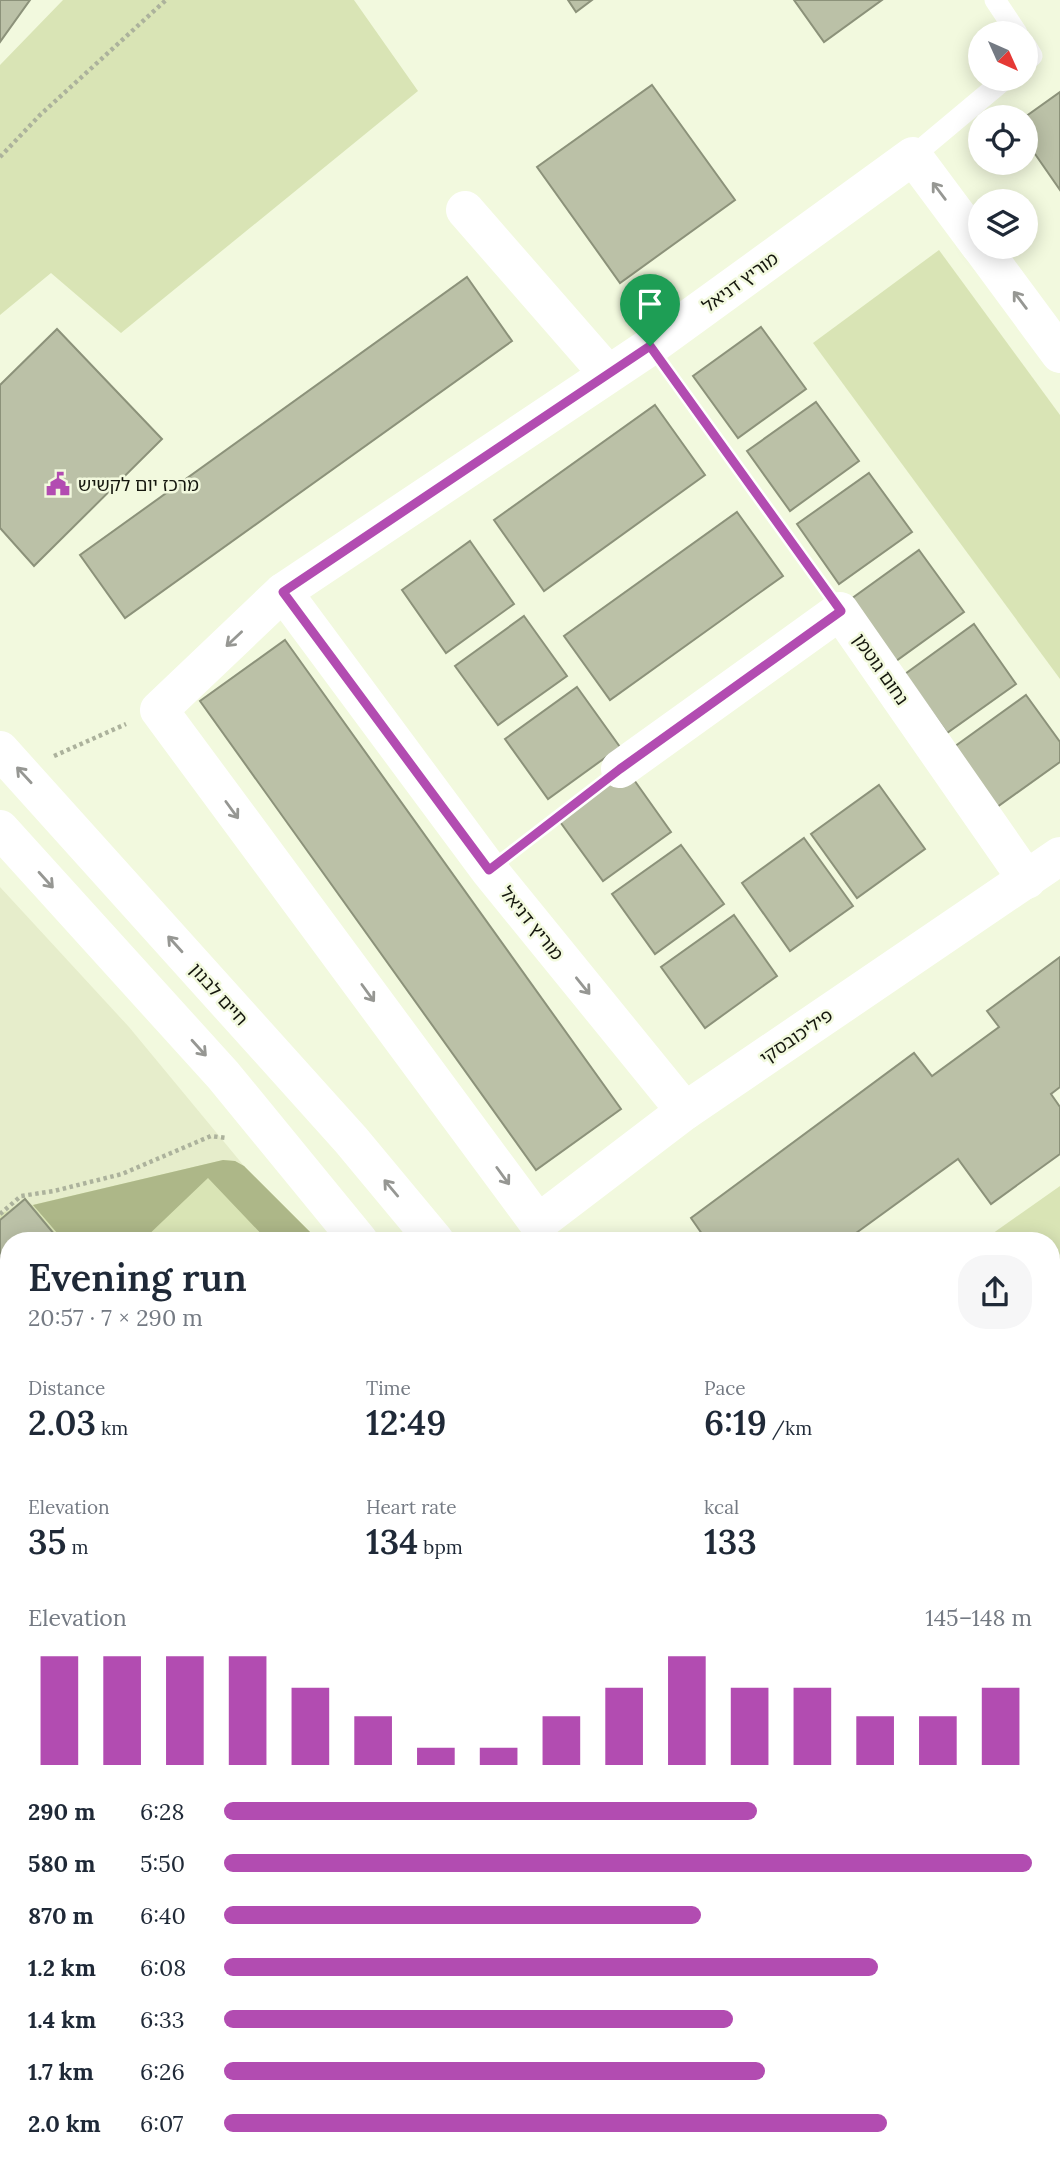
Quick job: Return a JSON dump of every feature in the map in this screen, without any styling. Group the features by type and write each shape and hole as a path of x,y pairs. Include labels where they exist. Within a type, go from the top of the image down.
{"street":[{"path":"913,156 968,230"},
{"name":"מוריץ דניאל","path":"685,1111 489,870 283,592 650,346 913,156"},
{"path":"465,210 608,374"},
{"path":"990,259 1060,354"},
{"path":"159,710 283,592"},
{"path":"620,769 841,611"},
{"name":"נחום גוטמן","path":"841,611 1027,880"},
{"name":"פיליכובסקי","path":"159,710 538,1223 685,1111 1060,856"},
{"name":"חיים לבנון","path":"10,761 351,1140 428,1232"},
{"path":"0,829 223,1075 352,1232"}],"lane":[{"path":"995,0 1009,21"},
{"path":"913,156 991,91"}],"path":[{"path":"0,157 40,115 166,0"},
{"path":"650,346 841,611"},
{"path":"10,761 159,710"},
{"path":"489,870 620,769"},
{"path":"0,1214 21,1196 54,1191 122,1174 211,1136 225,1138 234,1143"}],"shaded area":[{"path":"63,0 354,0 418,91 121,333 51,273 0,315 0,65"},
{"path":"939,250 1060,415 1060,679 813,343"},
{"path":"0,887 129,1027 244,1166 310,1232 0,1232"},
{"path":"223,1160 235,1161 244,1166 310,1232 0,1232 0,1213 8,1211 25,1198 32,1205"},
{"path":"223,1160 235,1161 244,1166 310,1232 259,1232 208,1178 151,1232 56,1232 33,1205"},
{"path":"1060,1186 1060,1232 995,1232"}],"building":[{"path":"0,0 30,0 0,42"},
{"path":"568,0 592,0 576,12"},
{"path":"794,0 882,0 824,42"},
{"path":"652,85 735,200 620,283 537,167"},
{"path":"1060,92 1060,190 1038,158 1038,108"},
{"path":"467,277 512,341 125,618 80,555"},
{"path":"761,327 806,389 738,438 693,376"},
{"name":"מרכז יום לקשיש","path":"57,329 162,439 34,566 0,528 0,385"},
{"path":"816,402 859,461 790,511 747,451"},
{"path":"655,405 705,475 544,591 494,520"},
{"path":"869,473 912,532 839,584 797,524"},
{"path":"737,512 783,576 610,700 564,636"},
{"path":"470,541 514,604 446,653 402,590"},
{"path":"919,550 964,612 896,661 851,599"},
{"path":"524,616 567,676 498,725 455,666"},
{"path":"974,624 1016,684 947,733 905,674"},
{"path":"285,640 621,1109 536,1170 200,701"},
{"path":"577,687 620,747 548,799 505,739"},
{"path":"1026,695 1060,742 1060,762 997,807 954,747"},
{"path":"627,770 671,832 603,881 558,819"},
{"path":"879,785 925,849 857,898 811,834"},
{"path":"804,838 853,906 790,951 742,883"},
{"path":"681,845 724,904 655,954 612,894"},
{"path":"734,915 777,976 705,1028 661,967"},
{"path":"1060,957 1060,1087 1051,1094 1060,1107 1060,1154 991,1204 958,1159 857,1232 701,1232 691,1218 914,1053 932,1076 999,1027 987,1011"},
{"path":"25,1199 52,1232 0,1232 0,1220"}],"place":[{"name":"מרכז יום לקשיש","path":"58,484"}],"route":[{"path":"650,346 841,611 620,769 489,870 283,592 650,346"}]}
